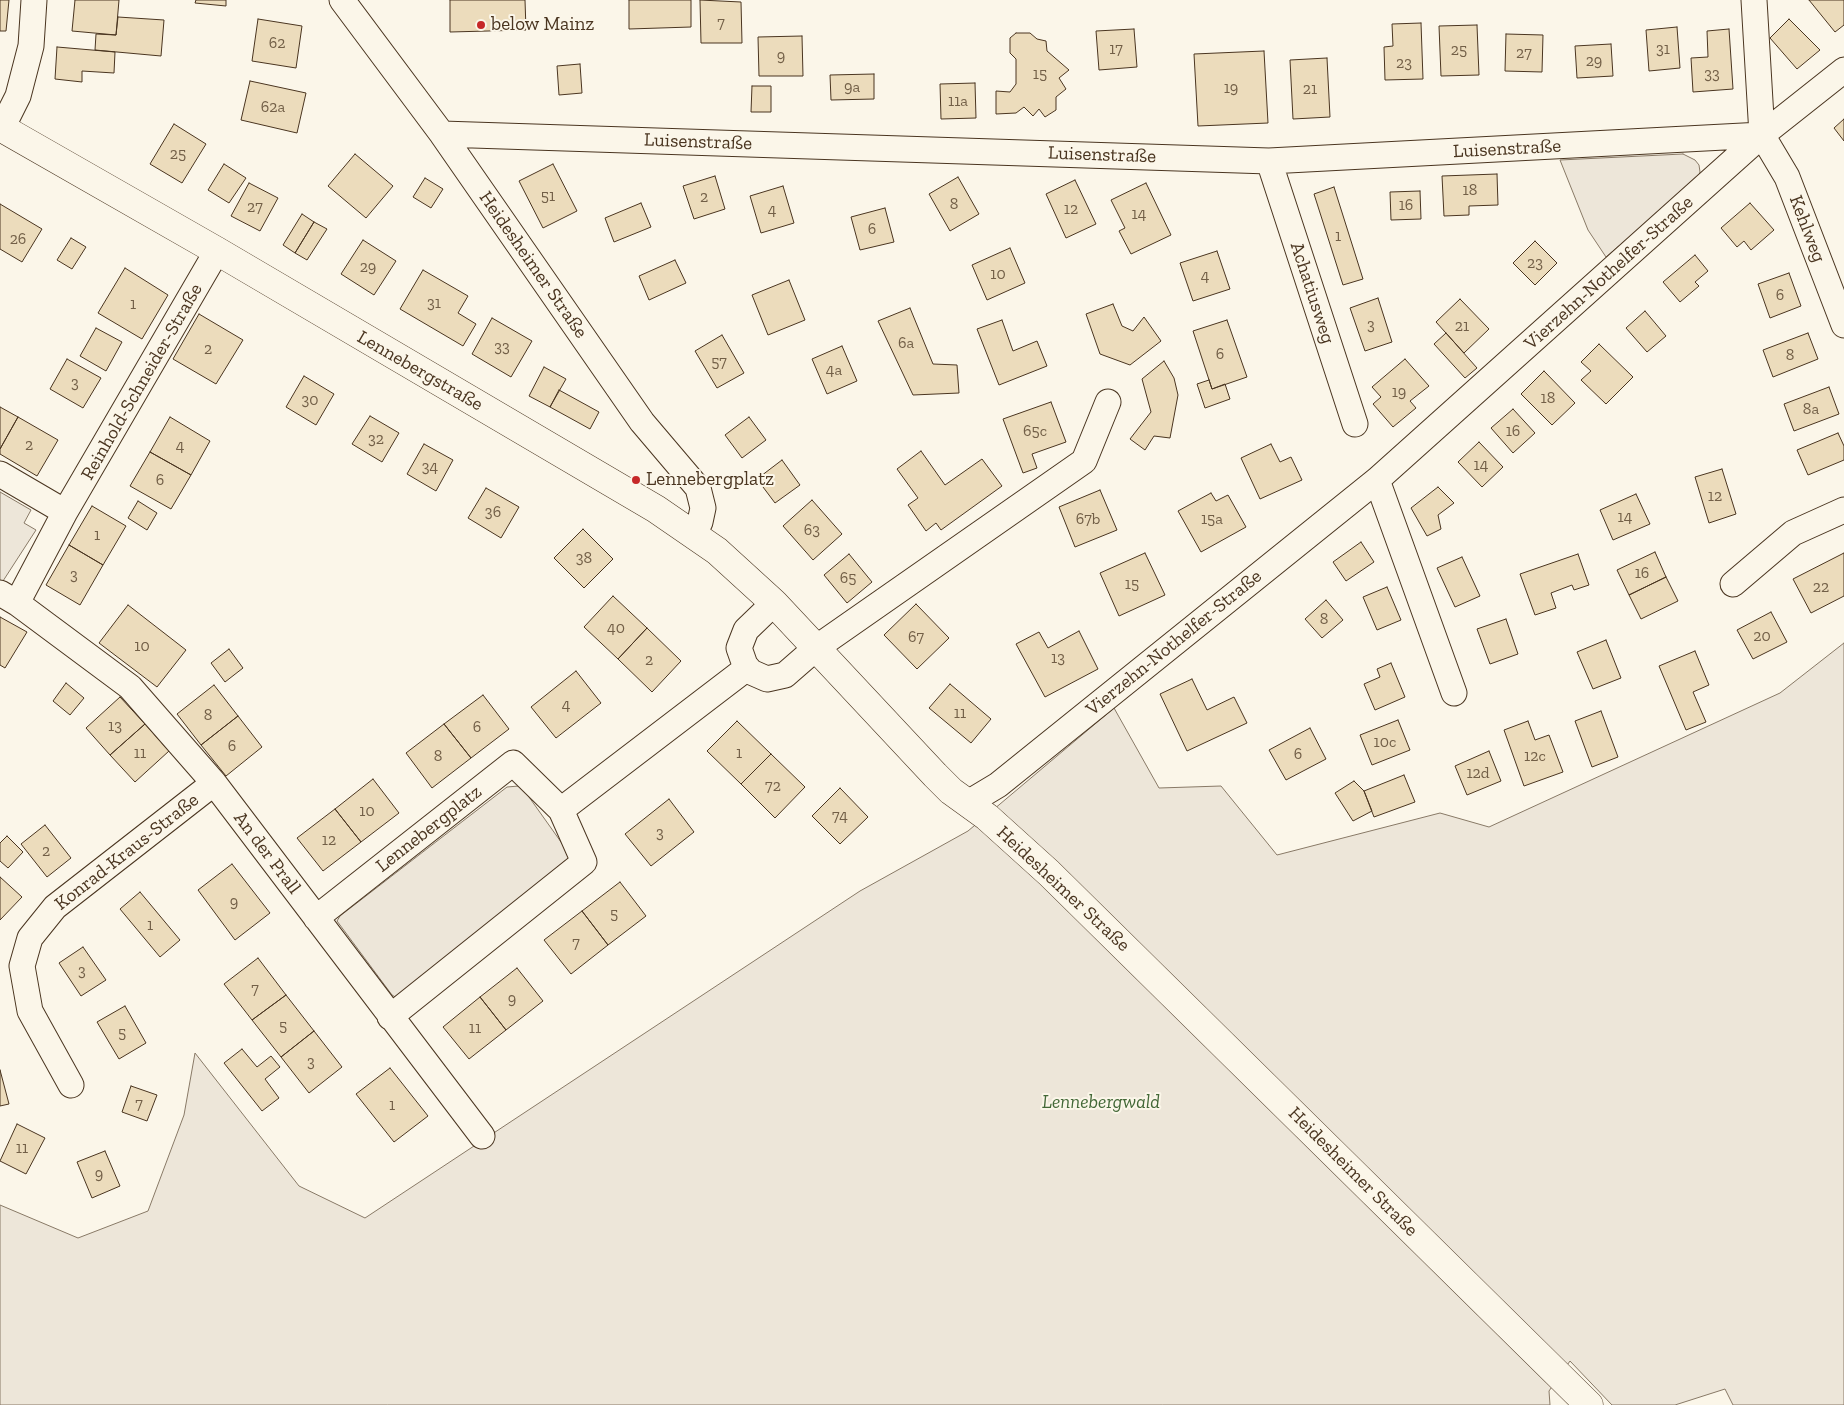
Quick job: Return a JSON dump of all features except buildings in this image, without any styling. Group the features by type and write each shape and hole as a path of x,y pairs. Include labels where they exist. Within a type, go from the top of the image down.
{"main road":[{"name":"Lennebergstraße","path":"1,127 218,251 656,509 694,534 746,576 816,648"},
{"name":"Heidesheimer Straße","path":"816,648 910,751 951,791 968,803 1049,873 1589,1405"}],"street":[{"path":"1,127 18,96 31,46 34,0"},
{"name":"Heidesheimer Straße","path":"342,0 442,134 642,422 698,488 703,508 700,522 694,534"},
{"path":"1754,0 1762,136"},
{"name":"Vierzehn-Nothelfer-Straße","path":"968,803 998,785 1377,480 1762,136 1844,70"},
{"name":"Luisenstraße","path":"442,134 1269,161 1762,136"},
{"name":"Kehlweg","path":"1762,136 1787,177 1844,326"},
{"name":"Achatiusweg","path":"1269,161 1355,424"},
{"name":"Reinhold-Schneider-Straße","path":"9,598 66,512 218,251"},
{"path":"774,603 746,630 741,638 740,657 747,668 759,677 776,678 792,670 816,648 1084,461 1108,402"},
{"path":"0,474 66,512"},
{"path":"1377,480 1454,693"},
{"path":"1733,584 1793,533 1844,510"},
{"name":"An der Prall","path":"9,598 130,687 214,783 482,1136"},
{"path":"561,810 747,668"},
{"name":"Lennebergplatz","path":"316,918 513,763 561,810 584,862 390,1017"},
{"name":"Konrad-Kraus-Straße","path":"71,1085 30,1011 22,966 30,938 55,907 214,783"}],"green space":[{"path":"1683,154 1695,160 1699,165 1698,179 1606,257 1588,230 1560,160"},
{"path":"0,492 31,510 24,523 36,530 3,581 0,581"},
{"name":"Lennebergwald","path":"1844,643 1844,1405 1733,1405 1725,1389 1675,1405 1612,1405 1570,1361 1549,1391 1550,1405 0,1405 0,1205 78,1238 148,1211 184,1115 195,1053 299,1186 365,1218 860,891 968,831 1114,708 1159,788 1221,786 1277,855 1440,813 1489,827 1780,693"},
{"path":"519,786 524,790 571,856 397,998 392,995 337,921 340,916 507,787"}],"place":[{"name":"below Mainz","path":"481,25"},
{"name":"Lennebergplatz","path":"636,480"}]}
